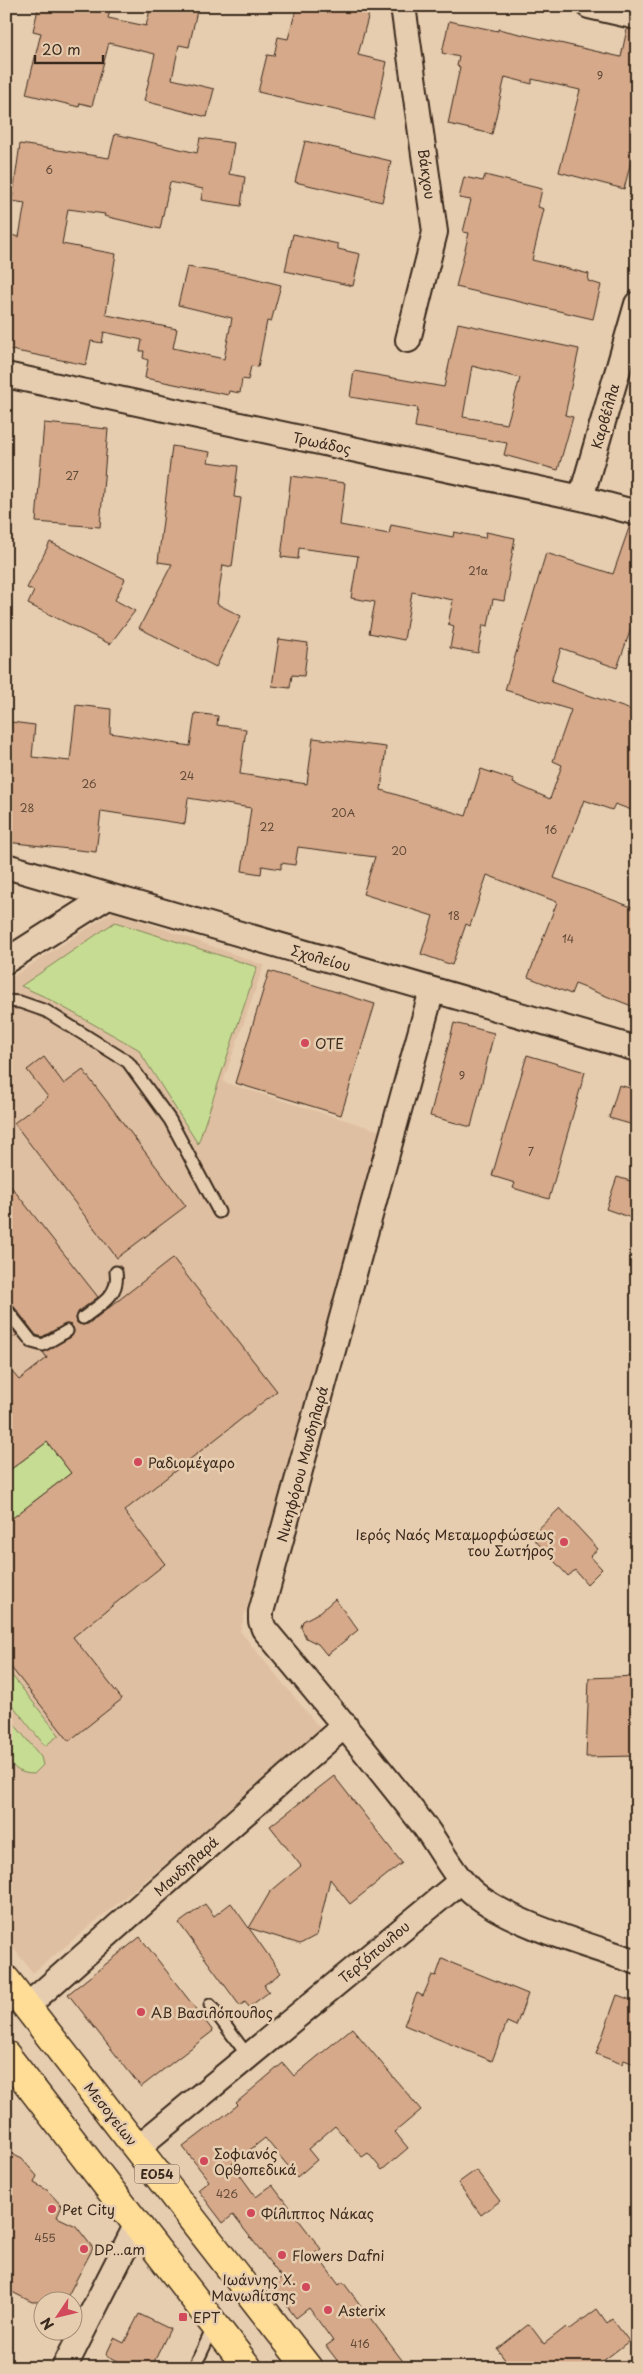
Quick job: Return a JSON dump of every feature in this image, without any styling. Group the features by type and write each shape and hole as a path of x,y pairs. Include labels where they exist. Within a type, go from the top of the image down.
{"main road":[{"name":"Μεσογείων","path":"6,1980 308,2368"},
{"path":"6,2055 248,2368"}],"street":[{"name":"Βάκχου","path":"403,6 435,232 408,340"},
{"path":"589,6 637,17"},
{"name":"Καρβέλλα","path":"581,498 637,304"},
{"name":"Τρωάδος","path":"6,375 581,498 637,513"},
{"name":"Σχολείου","path":"6,866 637,1050"},
{"path":"6,962 108,896"},
{"name":"Νικηφόρου Μανδηλαρά","path":"432,990 261,1621 264,1629 345,1725 435,1840 461,1881"},
{"name":"Μανδηλαρά","path":"27,2006 345,1725"},
{"path":"461,1881 476,1895 501,1912 637,1962"},
{"name":"Τερζόπουλου","path":"137,2148 461,1881"},
{"path":"64,2368 137,2224"}],"lane":[{"path":"6,1001 20,1002 46,1010 128,1062 170,1120 219,1212"},
{"path":"83,1318 113,1295 117,1283 116,1272"},
{"path":"6,1309 32,1342 43,1345 67,1330"},
{"path":"210,2005 248,2056"},
{"path":"194,2368 215,2324"}],"shaded area":[{"path":"114,911 264,965 223,1082 387,1133 240,1631 324,1733 33,1973 6,1939 6,981"}],"green space":[{"path":"115,922 257,967 198,1144 138,1049 43,996 21,986"},
{"path":"47,1442 71,1473 6,1523 6,1473"},
{"path":"6,1668 59,1735 45,1746 6,1697"},
{"path":"6,1714 41,1757 43,1765 34,1774 15,1768 10,1762 6,1744"}],"building":[{"path":"48,6 111,6 108,18 146,26 151,6 171,11 172,6 198,6 189,47 179,45 172,79 214,89 207,117 144,101 155,54 109,43 92,106 80,103 79,107 26,94 41,33 33,31 38,9 47,11"},
{"path":"297,6 371,6 358,55 387,62 374,119 258,92 267,55 274,56 278,37 288,39"},
{"path":"449,21 498,31 498,29 621,57 627,29 637,30 637,138 624,189 559,172 580,90 532,79 532,84 505,77 492,134 448,124 460,67 457,66 459,57 442,53"},
{"path":"115,134 197,153 200,138 234,143 229,174 245,177 241,206 201,200 203,189 170,182 160,229 104,216 105,214 68,209 62,244 116,254 107,315 177,329 173,348 224,359 232,318 178,305 187,267 245,276 281,285 271,322 267,321 258,367 251,366 248,380 242,379 240,393 229,391 228,395 145,378 148,360 143,358 144,351 140,351 142,340 104,332 102,343 91,341 86,365 6,349 6,264 11,235 19,237 25,203 12,201 20,144 109,158"},
{"path":"305,141 391,161 382,202 295,182"},
{"path":"485,175 542,189 538,207 544,209 532,260 589,274 588,281 601,285 593,319 456,287 469,233 463,232 471,200 459,198 464,177 483,181"},
{"path":"293,234 338,244 338,249 360,254 353,286 285,271"},
{"path":"458,323 579,349 565,415 573,417 558,470 504,455 507,443 415,427 418,408 350,397 354,371 444,387","holes":["472,366 520,378 507,424 463,417"]},
{"path":"44,423 108,429 100,527 36,522"},
{"path":"172,446 210,452 208,462 238,466 234,497 241,498 232,567 223,565 217,604 241,616 216,667 139,628 172,564 158,562"},
{"path":"291,476 345,483 340,525 389,534 391,525 453,537 454,532 485,538 486,532 515,538 504,601 493,599 488,626 483,625 478,653 450,648 454,626 448,624 453,600 412,592 404,640 369,633 375,602 351,598 358,556 299,548 298,559 281,557"},
{"path":"630,525 637,526 637,612 617,668 561,648 551,682 637,712 637,812 615,804 612,810 584,800 554,878 637,909 637,1008 575,984 571,994 528,977 557,902 487,875 470,926 466,924 452,965 421,954 433,916 363,894 375,857 298,847 295,865 281,863 281,869 262,866 261,874 242,871 251,808 188,798 185,824 101,811 96,852 6,842 6,772 11,722 35,725 32,757 70,761 76,705 111,709 110,733 190,746 195,713 218,716 217,725 246,729 240,774 307,784 313,738 386,747 381,790 466,816 481,769 514,780 513,783 550,799 562,765 553,761 571,710 505,690 546,553 613,574"},
{"path":"50,542 125,579 115,600 135,611 110,644 28,604 34,591 27,588"},
{"path":"279,639 308,643 304,676 292,675 290,688 272,686"},
{"name":"ΟΤΕ","path":"269,971 375,1004 341,1115 235,1083"},
{"path":"454,1023 494,1033 471,1127 430,1116"},
{"path":"527,1055 585,1072 549,1199 513,1188 515,1183 492,1176"},
{"path":"44,1057 64,1084 83,1070 186,1206 117,1258 14,1123 48,1097 27,1070"},
{"path":"619,1085 637,1090 637,1126 609,1118"},
{"path":"617,1177 637,1183 637,1220 606,1209"},
{"name":"Ραδιομέγαρο","path":"6,1180 98,1297 78,1312 77,1323 88,1324 173,1258 277,1391 124,1511 165,1564 73,1637 122,1699 69,1741 6,1661 6,1523 71,1473 47,1442 6,1473 6,1365 19,1380 47,1358 43,1352 71,1337 74,1331 71,1325 66,1324 42,1337 36,1335 12,1304 6,1302"},
{"path":"6,1321 17,1335 6,1342"},
{"name":"Ιερός Ναός Μεταμορφώσεως του Σωτήρος","path":"560,1508 598,1549 590,1556 602,1569 587,1584 575,1570 568,1576 531,1536"},
{"path":"335,1599 358,1630 327,1655 318,1644 306,1638 301,1627 303,1621 320,1612"},
{"path":"637,1676 637,1756 586,1757 589,1678"},
{"path":"334,1776 402,1863 350,1904 330,1879 317,1935 300,1944 249,1928 270,1892 301,1866 270,1826"},
{"path":"231,1903 281,1973 264,1985 269,1992 249,2007 245,2002 240,2006 179,1923 205,1904 214,1916"},
{"name":"ΑΒ Βασιλόπουλος","path":"140,1937 213,2031 141,2087 68,1994"},
{"path":"442,1959 528,1994 516,2026 507,2022 492,2061 404,2025 417,1993 423,1996 432,1975 436,1976"},
{"path":"617,1995 637,2002 637,2065 624,2060 622,2064 596,2054"},
{"path":"352,2028 421,2110 395,2132 408,2148 382,2170 368,2153 362,2157 335,2126 308,2149 317,2160 297,2177 265,2138 232,2164 256,2197 272,2185 321,2249 315,2253 339,2285 343,2282 408,2368 343,2368 326,2346 333,2341 309,2308 296,2318 272,2286 282,2278 233,2215 223,2223 198,2190 209,2181 183,2147 238,2105 236,2103 283,2063 294,2076"},
{"path":"6,2151 22,2159 37,2176 34,2183 47,2190 62,2206 57,2217 76,2226 93,2248 70,2292 32,2292 32,2302 6,2289"},
{"path":"476,2170 500,2201 481,2215 458,2183"},
{"path":"597,2309 607,2323 612,2319 629,2341 594,2368 511,2368 497,2349 529,2324 544,2344 566,2327 569,2330"},
{"path":"139,2314 170,2329 151,2368 132,2368 106,2355 114,2338 124,2343"}],"place":[{"name":"ΟΤΕ","path":"305,1043"},
{"name":"Ραδιομέγαρο","path":"138,1462"},
{"name":"Ιερός Ναός Μεταμορφώσεως του Σωτήρος","path":"564,1542"},
{"name":"ΑΒ Βασιλόπουλος","path":"141,2012"},
{"name":"Σοφιανός Ορθοπεδικά","path":"204,2161"},
{"name":"Pet City","path":"52,2209"},
{"name":"Φίλιππος Νάκας","path":"251,2213"},
{"name":"DP...am","path":"84,2249"},
{"name":"Flowers Dafni","path":"282,2255"},
{"name":"Ιωάννης Χ. Μανωλίτσης","path":"306,2287"},
{"name":"Asterix","path":"328,2310"},
{"name":"ΕΡΤ","path":"183,2317"}]}
